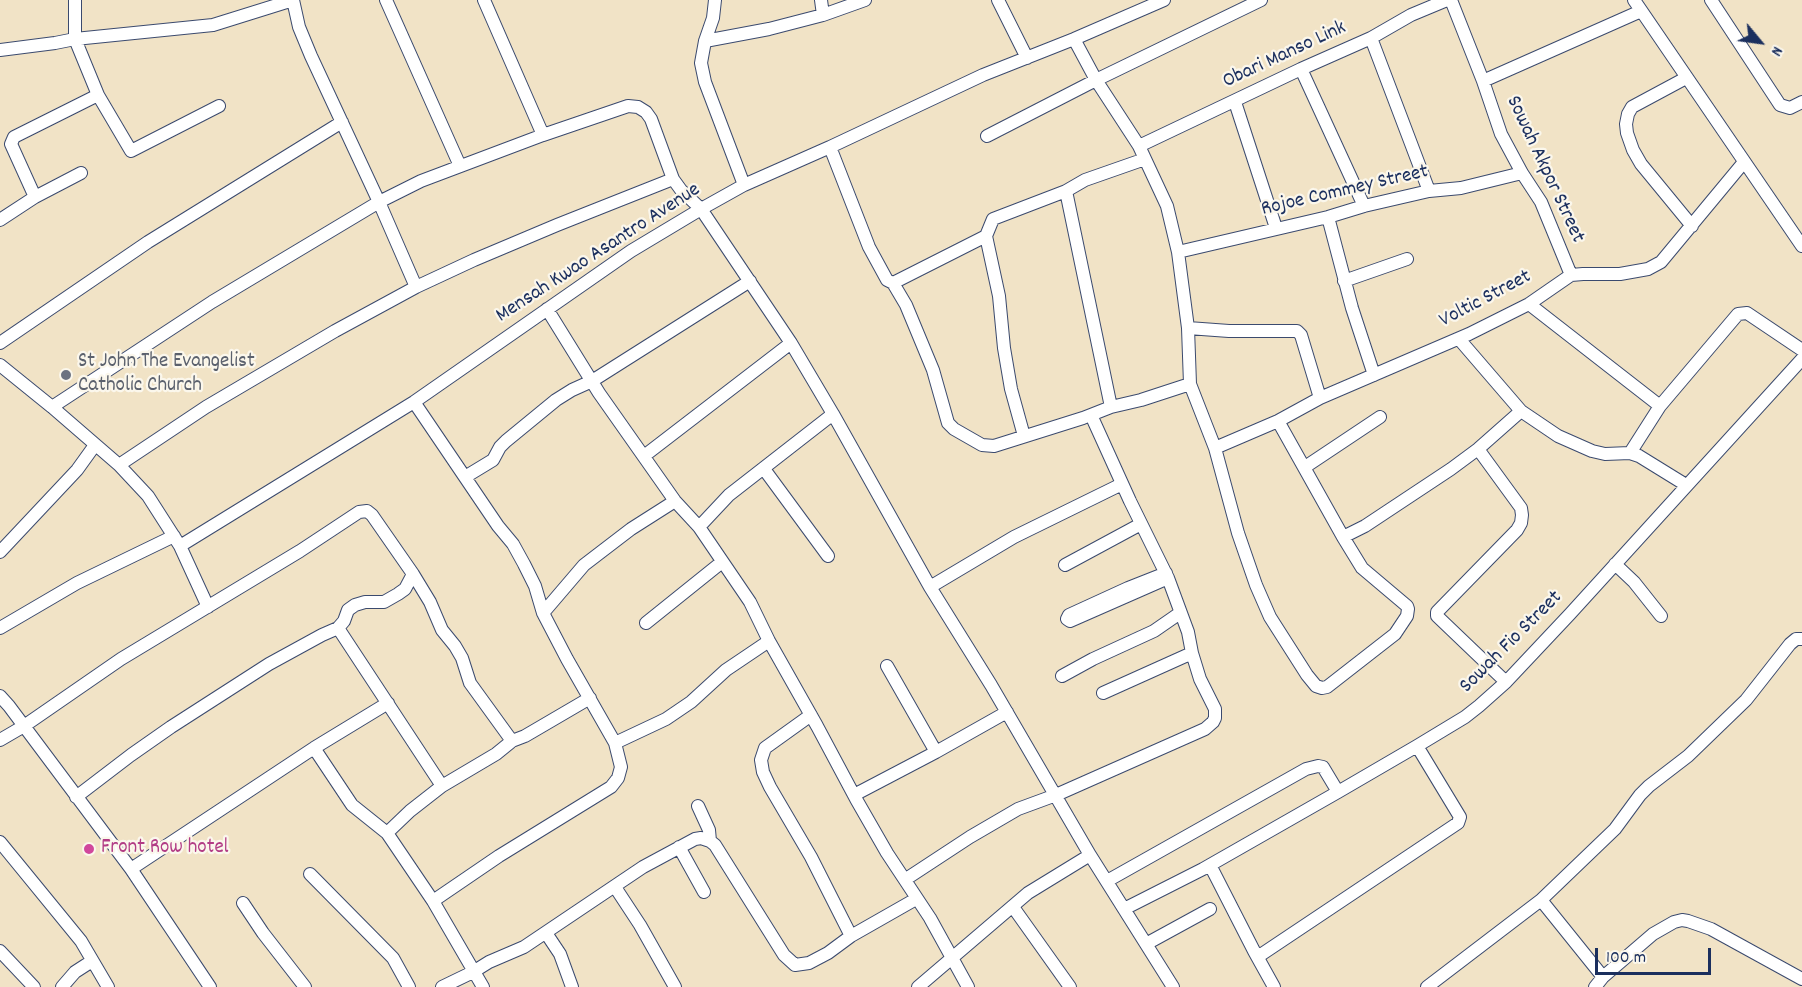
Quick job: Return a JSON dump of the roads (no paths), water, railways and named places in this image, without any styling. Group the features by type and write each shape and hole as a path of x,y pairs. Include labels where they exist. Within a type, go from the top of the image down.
{"street":[{"path":"75,0 75,39 98,95 131,151 219,106"},
{"path":"0,50 75,39 213,25 293,0 299,27 416,287"},
{"path":"386,0 460,166"},
{"path":"484,0 543,135"},
{"path":"715,0 713,18 705,41 701,63 705,82 744,185"},
{"path":"821,0 823,15"},
{"path":"705,41 823,15 866,0"},
{"path":"998,0 1026,58"},
{"name":"Mensah Kwao Asantro Avenue","path":"0,628 87,578 177,541 414,402 631,251 744,185 983,75 1164,0"},
{"path":"987,136 1261,0"},
{"name":"Obari Manso Link","path":"1139,146 1371,38 1411,15 1449,0"},
{"name":"Sowah Akpor Street","path":"1449,0 1483,81 1501,134 1541,202 1571,275"},
{"path":"1711,0 1780,105 1790,108 1802,102"},
{"path":"1483,81 1638,5 1802,246"},
{"path":"1371,38 1429,191"},
{"path":"1074,39 1096,80 1139,146 1167,206 1178,252 1188,328 1190,384 1215,448 1238,533 1270,618 1307,675 1316,686 1322,688 1345,674 1395,634 1407,616 1408,609 1362,568 1278,421"},
{"path":"1301,69 1364,206"},
{"path":"1686,78 1632,107 1626,124 1633,150 1641,164 1692,226"},
{"path":"34,197 11,144 14,137 98,95"},
{"path":"1235,102 1276,228"},
{"path":"52,407 212,302 379,202 421,181 543,135 628,106 638,107 651,119 673,178 681,190 701,209 790,343 833,414 930,587 1090,855 1173,987"},
{"path":"0,343 148,242 342,122"},
{"path":"830,147 869,248 887,280 893,283 906,305 933,370 948,423 954,429 982,445 994,447 1111,407 1190,384"},
{"path":"1024,436 1011,390 999,296 986,236 993,219 1085,180 1145,159"},
{"path":"1571,275 1620,274 1648,269 1661,262 1744,162"},
{"path":"0,220 34,197 81,173"},
{"name":"Rojoe Commey Street","path":"1178,252 1429,191 1461,188 1522,173"},
{"path":"119,465 206,407 334,331 416,287 536,234 673,178"},
{"path":"1066,190 1111,407"},
{"path":"1328,217 1344,281 1374,375"},
{"path":"893,283 986,236"},
{"path":"1344,281 1407,259"},
{"name":"Voltic Street","path":"1215,448 1278,421 1320,398 1459,339 1529,304 1571,275"},
{"path":"465,477 493,460 506,441 556,400 592,381 750,281"},
{"path":"1529,304 1660,406"},
{"path":"547,309 598,393 675,501 699,527 750,602 854,795 887,853 930,918 968,987"},
{"path":"1630,453 1660,406 1738,314 1747,314 1802,350"},
{"path":"1188,328 1229,331 1297,331 1320,398"},
{"path":"1459,339 1521,411 1551,433 1592,451 1605,454 1630,453 1645,459 1686,485"},
{"path":"644,456 790,343"},
{"name":"Sowah Fio Street","path":"1124,909 1210,865 1417,747 1465,717 1506,682 1802,359"},
{"path":"0,365 119,465 148,496 177,541 208,607"},
{"path":"414,402 513,544 535,586 543,613 615,743 621,767 618,778 611,787 498,856 433,901"},
{"path":"1343,537 1365,526 1478,449 1521,411"},
{"path":"699,527 729,495 833,414"},
{"path":"906,879 1018,809 1056,795 1197,733 1213,722 1215,708 1203,688 1188,632 1167,575 1091,415"},
{"path":"1305,467 1380,417"},
{"path":"0,552 77,470 95,445"},
{"path":"1478,449 1521,508 1521,523 1437,612 1437,616 1506,682"},
{"path":"764,469 828,555"},
{"path":"930,587 1005,542 1122,484"},
{"path":"543,613 584,565 631,529 675,501"},
{"path":"0,740 121,659 360,512 367,511 413,574 430,602 442,630 462,658 470,683 512,741"},
{"path":"1065,565 1141,524"},
{"path":"646,623 722,562"},
{"path":"1615,564 1634,582 1661,616"},
{"path":"76,797 163,733 269,664 338,628 344,621 348,610 354,605 365,602 384,602 405,589 413,574"},
{"path":"1104,602 1167,575"},
{"path":"1062,676 1154,631 1180,613"},
{"path":"338,628 442,786"},
{"path":"1427,987 1541,900 1615,829 1649,786 1688,756 1746,700 1790,644 1796,639 1802,639"},
{"path":"615,743 666,718 691,702 726,670 769,640"},
{"path":"1103,693 1192,653"},
{"path":"887,666 936,752"},
{"path":"0,696 131,869 210,987"},
{"path":"387,833 442,786 496,754 512,741 525,736 590,698"},
{"path":"131,869 314,748 388,703"},
{"path":"854,795 1006,712"},
{"path":"811,715 765,748 761,760 770,787 811,857 851,936"},
{"path":"1254,951 1262,954 1458,823 1460,817 1417,747"},
{"path":"314,748 352,805 387,833 433,901 483,987"},
{"path":"1107,880 1310,767 1323,767 1338,792"},
{"path":"698,806 710,830 710,841"},
{"path":"442,987 489,962 524,947 643,867 694,839 702,838 715,845 784,955 795,965 809,963 916,899"},
{"path":"0,842 81,941 108,987"},
{"path":"679,847 704,892"},
{"path":"918,987 1028,893 1090,855"},
{"path":"1210,865 1274,987"},
{"path":"310,874 393,958 409,987"},
{"path":"615,887 640,925 675,987"},
{"path":"1541,900 1603,976"},
{"path":"243,903 305,987"},
{"path":"1013,907 1070,987"},
{"path":"1146,944 1210,909"},
{"path":"1595,987 1603,976 1653,934 1682,920 1711,928 1802,979"},
{"path":"546,933 560,954 572,987"},
{"path":"0,951 34,987"},
{"path":"62,987 75,972 92,961"}],"place":[{"name":"St John The Evangelist Catholic Church","path":"66,375"},
{"name":"Front Row hotel","path":"89,849"}]}
